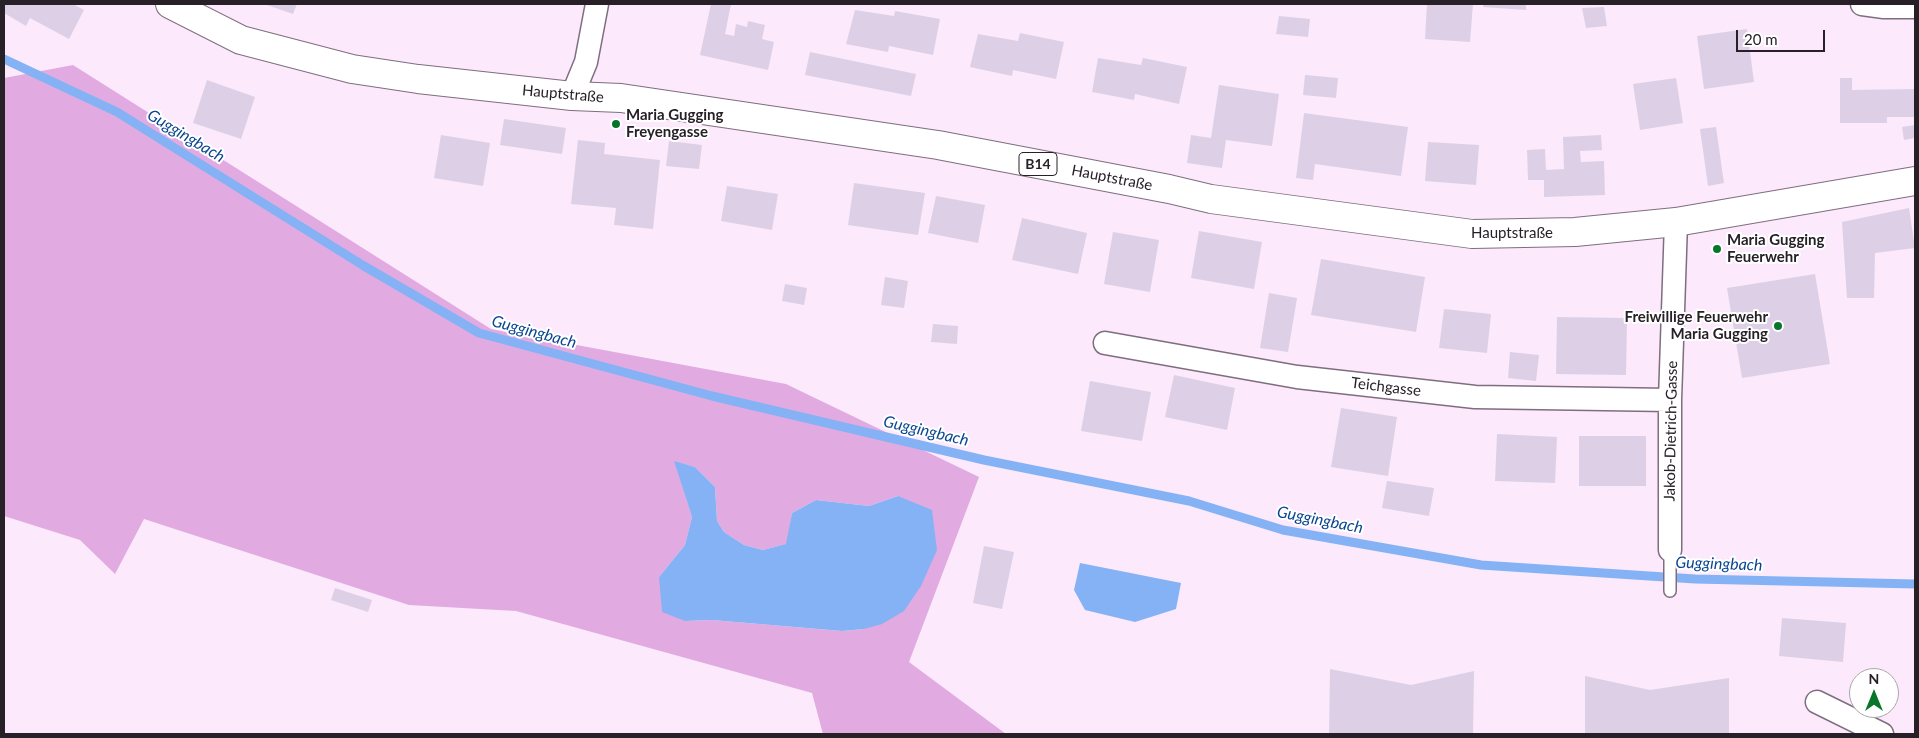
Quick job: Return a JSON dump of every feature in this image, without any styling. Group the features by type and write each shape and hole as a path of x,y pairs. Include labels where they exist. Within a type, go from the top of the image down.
{"main road":[{"name":"Hauptstraße","path":"170,4 241,40 352,69 418,79 572,96 621,98 928,144 1169,189 1211,199 1472,234 1576,232 1676,222 1915,181"}],"street":[{"path":"572,96 586,62 598,4"},
{"path":"1862,4 1884,7 1915,7"},
{"name":"Jakob-Dietrich-Gasse","path":"1670,550 1670,400 1676,222"},
{"name":"Teichgasse","path":"1105,343 1296,377 1474,398 1670,400"},
{"path":"1817,702 1882,734"}],"lane":[{"path":"1670,550 1670,591"}],"shaded area":[{"path":"73,65 491,329 786,384 979,477 909,662 1006,734 823,734 812,693 516,611 409,605 144,519 115,574 80,540 4,516 4,78","holes":["675,462 695,467 715,487 717,521 724,532 744,545 763,550 787,544 792,513 816,500 869,506 898,496 864,629 842,631 712,620 685,621 659,577 685,545 692,517"]}],"water":[{"path":"674,461 695,467 715,487 717,521 724,532 744,545 763,550 786,544 792,513 816,500 869,506 898,496 932,510 937,550 921,586 904,611 882,624 864,629 842,631 712,620 685,621 662,612 659,577 685,545 692,517"},
{"path":"1080,563 1181,583 1176,609 1135,622 1085,610 1074,590"}],"building":[{"path":"4,4 73,4 84,10 69,39 30,18 26,26 4,13"},
{"path":"264,4 297,4 293,14"},
{"path":"711,4 731,4 725,34 734,36 736,24 747,27 748,21 765,25 762,39 774,42 768,70 700,55"},
{"path":"1427,4 1473,4 1470,42 1425,39"},
{"path":"1484,4 1526,4 1526,10 1483,7"},
{"path":"1604,7 1607,26 1586,28 1582,8"},
{"path":"855,10 894,16 895,11 940,19 933,55 889,46 888,52 846,44"},
{"path":"1279,16 1310,19 1308,37 1276,34"},
{"path":"1747,29 1754,82 1704,89 1697,36"},
{"path":"1020,33 1064,42 1056,79 1013,70 1012,76 970,67 978,34 1018,41"},
{"path":"810,52 916,74 911,96 805,75"},
{"path":"1098,58 1141,65 1143,58 1187,67 1179,104 1135,94 1134,100 1092,92"},
{"path":"1305,75 1338,78 1336,98 1303,95"},
{"path":"1676,78 1683,123 1640,130 1633,84"},
{"path":"1840,78 1852,78 1852,90 1915,89 1915,117 1887,117 1887,123 1840,123"},
{"path":"207,80 255,97 241,139 193,123"},
{"path":"1219,85 1279,94 1272,146 1226,140 1222,168 1187,163 1191,135 1211,138"},
{"path":"1304,113 1408,127 1401,176 1315,164 1313,180 1296,178"},
{"path":"504,119 566,128 562,154 500,145"},
{"path":"1915,125 1915,138 1904,140 1902,127"},
{"path":"1716,127 1724,183 1708,186 1700,129"},
{"path":"441,135 490,143 483,186 434,178"},
{"path":"1601,135 1602,150 1580,151 1581,162 1604,161 1605,195 1544,197 1544,180 1528,180 1527,150 1545,149 1546,170 1564,169 1563,137"},
{"path":"578,140 605,143 604,154 660,160 653,229 614,225 616,208 571,204"},
{"path":"669,141 702,145 699,169 666,166"},
{"path":"1428,142 1479,145 1476,185 1425,181"},
{"path":"854,183 925,193 918,235 848,225"},
{"path":"727,186 778,194 772,230 721,221"},
{"path":"936,196 985,205 978,243 928,233"},
{"path":"1909,208 1915,248 1875,253 1874,298 1847,298 1842,222"},
{"path":"1022,218 1087,233 1078,274 1012,260"},
{"path":"1199,231 1262,242 1254,289 1191,278"},
{"path":"1113,232 1159,240 1150,292 1104,284"},
{"path":"1321,259 1425,277 1416,332 1311,315"},
{"name":"Freiwillige Feuerwehr Maria Gugging","path":"1815,274 1830,364 1742,378 1727,288"},
{"path":"885,277 908,281 904,308 881,305"},
{"path":"785,284 807,288 804,305 782,301"},
{"path":"1269,293 1297,298 1288,352 1260,348"},
{"path":"1444,309 1491,314 1487,353 1439,348"},
{"path":"1557,317 1627,318 1626,375 1556,374"},
{"path":"933,324 958,326 957,344 931,342"},
{"path":"1510,352 1539,355 1536,381 1508,378"},
{"path":"1174,375 1235,388 1227,430 1165,417"},
{"path":"1090,381 1151,392 1142,441 1081,431"},
{"path":"1341,408 1397,417 1388,476 1331,467"},
{"path":"1497,434 1557,437 1555,483 1495,481"},
{"path":"1579,436 1646,436 1646,486 1579,486"},
{"path":"1387,481 1434,488 1429,516 1382,508"},
{"path":"984,546 1014,552 1002,609 973,603"},
{"path":"335,588 372,600 368,612 331,600"},
{"path":"1782,618 1846,623 1843,662 1779,656"},
{"path":"1330,669 1411,685 1474,671 1473,734 1329,734"},
{"path":"1585,676 1650,690 1729,678 1729,734 1585,734"}],"waterway":[{"name":"Guggingbach","path":"4,59 117,112 364,266 479,333 712,396 984,460 1189,501 1283,530 1481,565 1695,579 1915,584"}],"place":[{"name":"Maria Gugging Freyengasse","path":"616,124"},
{"name":"Maria Gugging Feuerwehr","path":"1717,249"},
{"name":"Freiwillige Feuerwehr Maria Gugging","path":"1778,326"}]}
